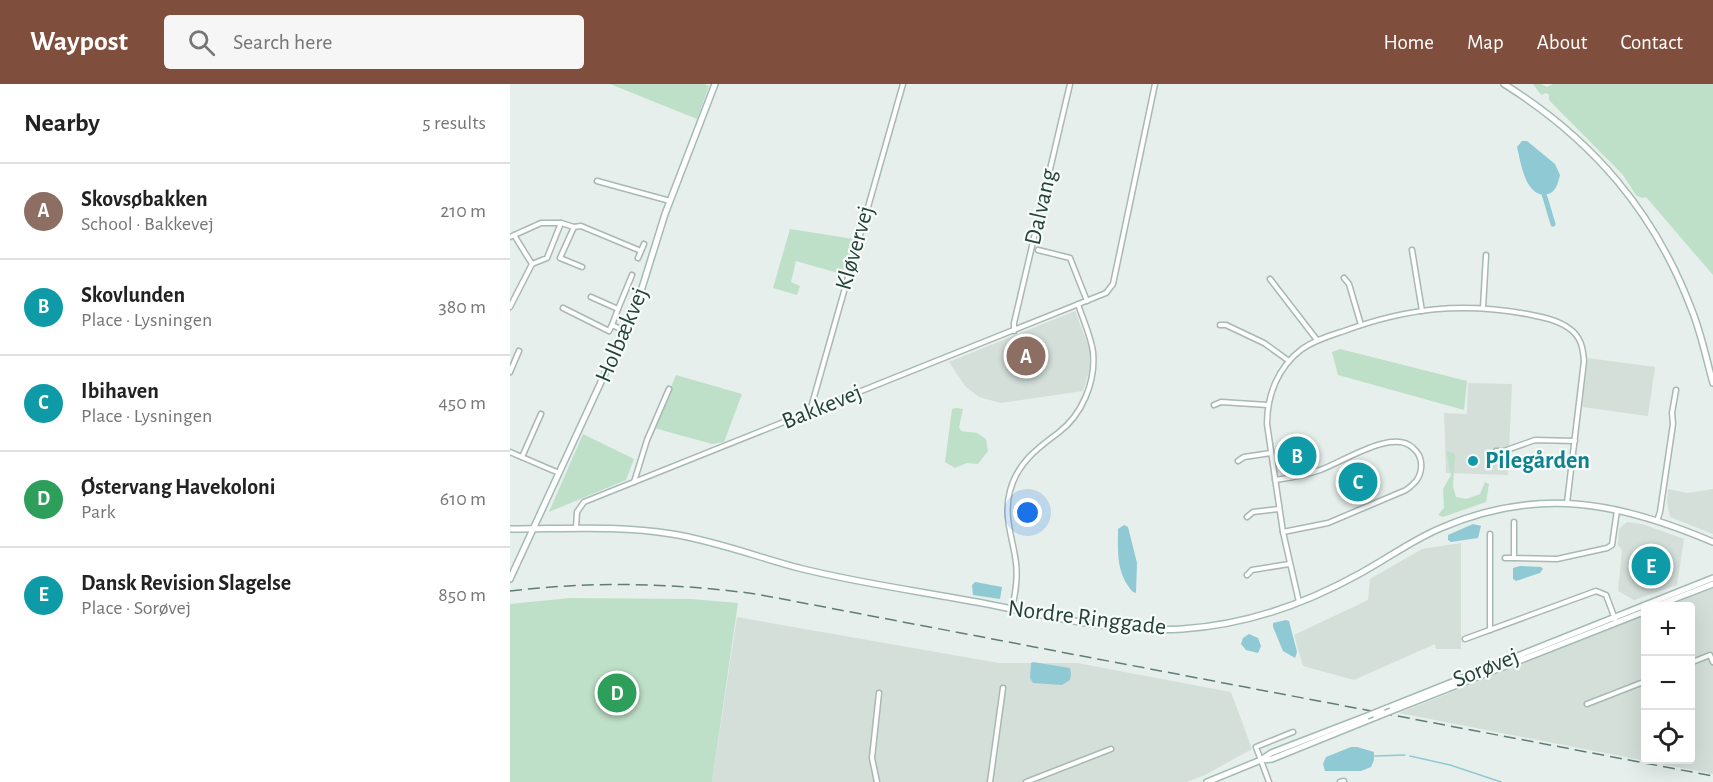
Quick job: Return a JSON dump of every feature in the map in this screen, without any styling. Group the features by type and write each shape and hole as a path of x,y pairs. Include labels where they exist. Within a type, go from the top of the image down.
{"street":[{"name":"Holbækvej","path":"510,579 643,289 670,201 715,84"},
{"name":"Kløvervej","path":"810,412 903,84"},
{"name":"Dalvang","path":"1014,331 1016,312 1070,84"},
{"name":"Bakkevej","path":"576,528 577,512 584,502 1106,293 1113,284 1155,84"},
{"path":"1504,84 1540,108 1584,145 1606,167 1640,210 1680,279 1696,323 1713,382"},
{"path":"597,181 670,201"},
{"path":"510,308 532,264 547,258 561,223"},
{"path":"532,264 512,236 541,224 561,223 574,227 580,226 641,251"},
{"path":"574,227 560,258 582,267"},
{"path":"638,258 644,244"},
{"path":"1038,250 1070,258 1087,301"},
{"path":"1412,250 1422,311"},
{"path":"1483,308 1486,255"},
{"path":"563,308 609,331 632,276"},
{"path":"1344,278 1349,284 1361,325"},
{"path":"1270,279 1317,340"},
{"path":"591,297 618,309"},
{"path":"1012,609 1017,577 1007,521 1009,494 1013,480 1035,450 1074,418 1084,402 1093,370 1093,350 1078,304"},
{"path":"1299,602 1289,564 1279,508 1267,424 1268,405 1275,381 1289,361 1302,349 1317,340 1361,325 1447,307 1483,308 1519,313 1558,322 1570,329 1579,339 1584,350 1584,361 1567,502"},
{"path":"612,325 625,331"},
{"path":"1220,325 1226,325 1264,343 1289,361"},
{"path":"510,372 519,351"},
{"path":"633,482 647,440 669,389"},
{"path":"1657,521 1673,424 1672,412 1676,390"},
{"path":"1214,405 1221,402 1268,405"},
{"path":"522,457 541,414"},
{"path":"1496,451 1504,451 1535,440 1575,441"},
{"path":"1275,480 1319,471 1389,441 1403,441 1411,445 1419,455 1421,463 1418,478 1406,490 1328,523 1283,532"},
{"path":"510,452 560,473"},
{"path":"1238,461 1244,457 1271,453"},
{"name":"Nordre Ringgade","path":"510,529 636,530 682,536 802,569 1012,609 1127,628 1181,629 1233,622 1299,602 1360,573 1415,541 1464,519 1526,504 1567,502 1589,504 1657,521 1713,542"},
{"path":"1247,517 1253,513 1279,508"},
{"path":"1505,558 1557,559 1607,548 1614,541 1617,510"},
{"path":"1514,522 1514,558"},
{"path":"1490,534 1490,630"},
{"path":"1247,575 1252,570 1289,564"},
{"name":"Sorøvej","path":"1661,602 1713,578"},
{"name":"Sorøvej","path":"1663,602 1713,584"},
{"path":"1465,639 1596,591 1606,595 1616,620"},
{"name":"Sorøvej","path":"1208,782 1261,760 1271,753 1641,610"},
{"name":"Sorøvej","path":"1261,760 1272,759 1641,612"},
{"path":"1695,661 1710,655 1713,662"},
{"path":"1587,704 1641,683"},
{"path":"990,782 1003,688"},
{"path":"877,782 872,758 879,693"},
{"path":"1269,782 1256,747 1293,732"},
{"path":"1026,782 1111,749"}],"shaded area":[{"path":"1075,311 1090,350 1089,371 1083,391 1001,403 979,397 965,386 949,362"},
{"path":"1588,358 1655,367 1648,416 1582,407"},
{"path":"1468,383 1512,384 1508,475 1446,473 1444,413 1467,414"},
{"path":"1668,489 1687,493 1713,489 1713,534 1670,517 1667,503"},
{"path":"1627,522 1642,524 1684,539 1677,585 1634,600 1618,591 1622,550 1618,545 1619,529"},
{"path":"1461,543 1461,649 1436,649 1435,644 1354,680 1303,666 1294,635 1368,600 1370,579 1422,549"},
{"path":"1713,588 1713,774 1662,764 1695,764 1695,602 1678,602"},
{"path":"737,617 999,663 1077,663 1231,692 1252,749 1205,775 1187,782 712,782"},
{"path":"1641,617 1641,760 1399,713"}],"green space":[{"path":"610,84 704,84 709,86 697,119"},
{"path":"1533,84 1547,87 1553,84 1713,84 1713,275 1646,197 1636,195 1623,175 1549,100 1549,95 1546,93 1541,95"},
{"path":"790,229 854,239 845,275 796,261 791,282 800,286 797,295 773,288"},
{"path":"1340,349 1467,381 1464,410 1338,375 1332,352"},
{"path":"676,375 742,394 724,442 712,444 654,428"},
{"path":"952,409 963,409 959,427 961,431 977,433 986,439 988,451 978,464 967,463 955,468 945,462"},
{"path":"583,434 634,459 626,480 549,512"},
{"path":"1446,451 1455,454 1453,486 1456,497 1466,499 1480,494 1485,482 1489,484 1486,502 1443,517 1438,515 1444,508 1443,489 1451,475"},
{"path":"570,598 691,599 738,603 712,782 510,782 510,604"}],"water":[{"path":"1522,141 1527,141 1555,164 1560,175 1551,193 1540,194 1534,191 1525,178 1517,147"},
{"path":"1473,524 1481,526 1478,538 1451,542 1448,540 1448,535"},
{"path":"1124,525 1128,527 1137,563 1136,593 1123,578 1119,562 1118,529"},
{"path":"1520,566 1543,569 1540,573 1516,581 1513,579 1513,568"},
{"path":"975,582 1002,587 1000,599 973,595 972,585"},
{"path":"1289,621 1297,652 1295,658 1283,651 1273,627 1273,623"},
{"path":"1249,634 1258,638 1261,646 1258,653 1246,650 1241,644 1243,638"},
{"path":"1033,662 1070,668 1070,680 1062,685 1033,683 1030,678"},
{"path":"1351,747 1374,752 1371,767 1361,771 1325,771 1323,764 1326,757"}],"waterway":[{"path":"1544,194 1553,224"},
{"path":"1375,756 1405,755"},
{"path":"1410,756 1450,765 1501,782"}],"railway":[{"path":"510,591 572,586 633,585 695,587 756,594 1713,776"}],"place":[{"name":"Skovsøbakken","path":"1026,356"},
{"name":"Skovlunden","path":"1297,456"},
{"name":"Pilegården","path":"1473,461"},
{"name":"Ibihaven","path":"1358,482"},
{"name":"Dansk Revision Slagelse","path":"1651,566"},
{"name":"Østervang Havekoloni","path":"617,693"}]}
